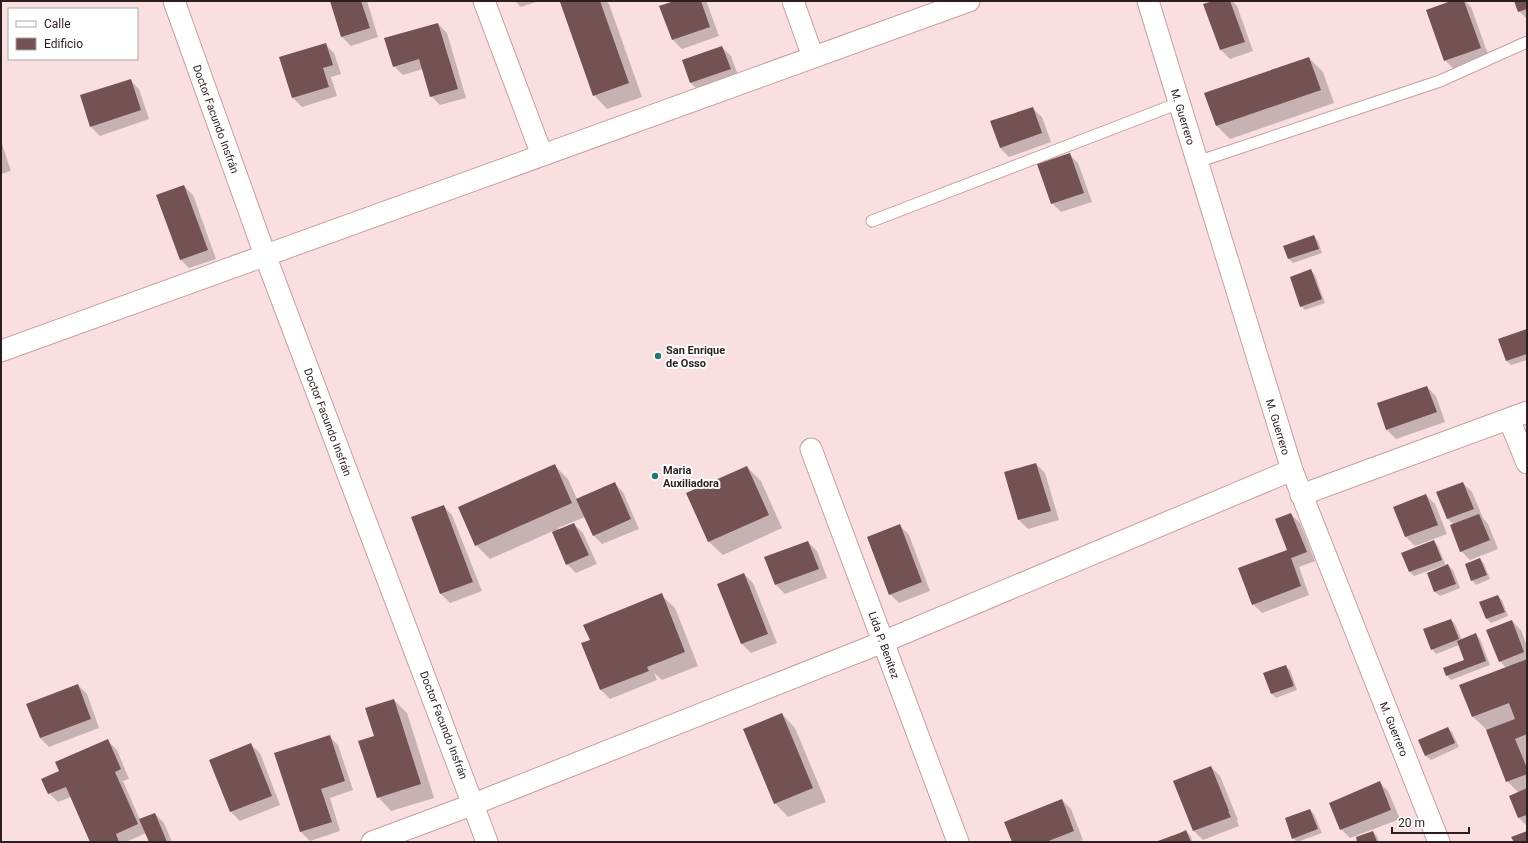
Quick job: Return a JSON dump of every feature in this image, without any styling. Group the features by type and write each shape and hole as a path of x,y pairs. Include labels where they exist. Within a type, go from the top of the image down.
{"street":[{"name":"Doctor Facundo Insfrán","path":"174,1 265,255 474,804 487,842"},
{"path":"484,1 542,155"},
{"path":"793,1 813,57"},
{"path":"1,351 969,1"},
{"name":"M. Guerrero","path":"1148,1 1292,470 1439,842"},
{"path":"1301,495 1518,416 1527,463"},
{"name":"Lida P. Benítez","path":"811,449 958,842"},
{"path":"372,842 474,804 883,642 1292,470"}],"lane":[{"path":"1197,162 1440,81 1527,42"},
{"path":"872,221 1179,103"}],"building":[{"path":"330,1 361,1 370,28 341,37"},
{"path":"600,1 629,83 593,96 560,2"},
{"path":"674,1 701,1 710,27 672,40 659,6"},
{"path":"1213,1 1230,1 1245,42 1220,50 1203,4"},
{"path":"1451,1 1464,1 1481,48 1444,61 1426,10"},
{"path":"1514,1 1527,1 1527,9 1518,12"},
{"path":"438,23 458,89 430,97 419,59 393,67 384,38"},
{"path":"326,43 333,65 323,68 329,87 292,98 279,57"},
{"path":"722,46 731,69 690,83 682,60"},
{"path":"1309,57 1321,90 1216,126 1204,93"},
{"path":"131,79 141,110 90,127 80,95"},
{"path":"1033,107 1042,133 1000,148 990,121"},
{"path":"1070,153 1084,193 1051,204 1037,164"},
{"path":"184,185 208,250 180,260 156,195"},
{"path":"1314,235 1319,249 1288,259 1283,246"},
{"path":"1311,269 1322,299 1300,307 1290,277"},
{"path":"1527,329 1527,354 1506,361 1498,339"},
{"path":"1427,386 1437,412 1386,430 1377,403"},
{"path":"1036,463 1051,511 1018,520 1004,472"},
{"path":"555,464 572,503 475,546 458,507"},
{"path":"747,466 769,515 708,542 686,493"},
{"path":"615,482 631,519 593,536 576,499"},
{"path":"1463,482 1474,509 1447,519 1436,492"},
{"path":"1426,494 1438,525 1405,537 1393,507"},
{"path":"444,505 473,582 440,594 411,517"},
{"path":"1291,513 1307,552 1291,558 1301,586 1252,605 1238,568 1287,550 1275,519"},
{"path":"1479,514 1490,540 1460,552 1450,525"},
{"path":"574,523 589,555 566,565 552,532"},
{"path":"900,524 922,582 889,595 867,537"},
{"path":"1434,540 1442,560 1409,572 1401,553"},
{"path":"808,541 819,569 775,585 764,557"},
{"path":"1480,558 1487,575 1471,581 1465,564"},
{"path":"1448,564 1456,584 1434,592 1427,573"},
{"path":"744,573 768,634 741,644 717,584"},
{"path":"662,593 685,652 647,667 649,671 600,690 581,643 590,640 583,625"},
{"path":"1498,595 1505,612 1486,619 1479,602"},
{"path":"1451,619 1459,639 1431,650 1423,629"},
{"path":"1512,620 1524,652 1499,662 1486,630"},
{"path":"1476,633 1486,661 1446,676 1443,668 1464,660 1457,641"},
{"path":"1527,659 1527,734 1515,739 1527,768 1527,774 1506,782 1486,730 1515,719 1509,703 1472,717 1459,685"},
{"path":"1286,665 1294,686 1271,694 1263,673"},
{"path":"78,684 91,719 40,738 26,704"},
{"path":"394,699 421,784 377,798 358,741 374,736 365,708"},
{"path":"782,713 813,788 774,804 743,729"},
{"path":"1448,727 1455,743 1425,756 1418,740"},
{"path":"330,735 345,781 321,789 332,822 300,832 274,753"},
{"path":"108,739 121,769 115,772 138,824 116,834 119,842 90,842 66,787 48,794 41,779 59,771 55,762"},
{"path":"251,743 272,796 230,812 209,760"},
{"path":"1211,766 1231,817 1193,831 1173,781"},
{"path":"1380,781 1391,810 1340,830 1329,803"},
{"path":"1527,788 1527,815 1518,818 1509,796"},
{"path":"1062,799 1074,831 1046,842 1012,842 1004,822"},
{"path":"1310,809 1318,829 1292,839 1285,818"},
{"path":"155,813 167,842 149,842 139,819"},
{"path":"1186,830 1191,842 1155,842 1180,833"},
{"path":"1373,831 1377,842 1357,842 1356,837"},
{"path":"1527,831 1527,842 1514,842 1511,837"}],"place":[{"name":"San Enrique de Osso","path":"658,356"},
{"name":"Maria Auxiliadora","path":"655,476"}]}
